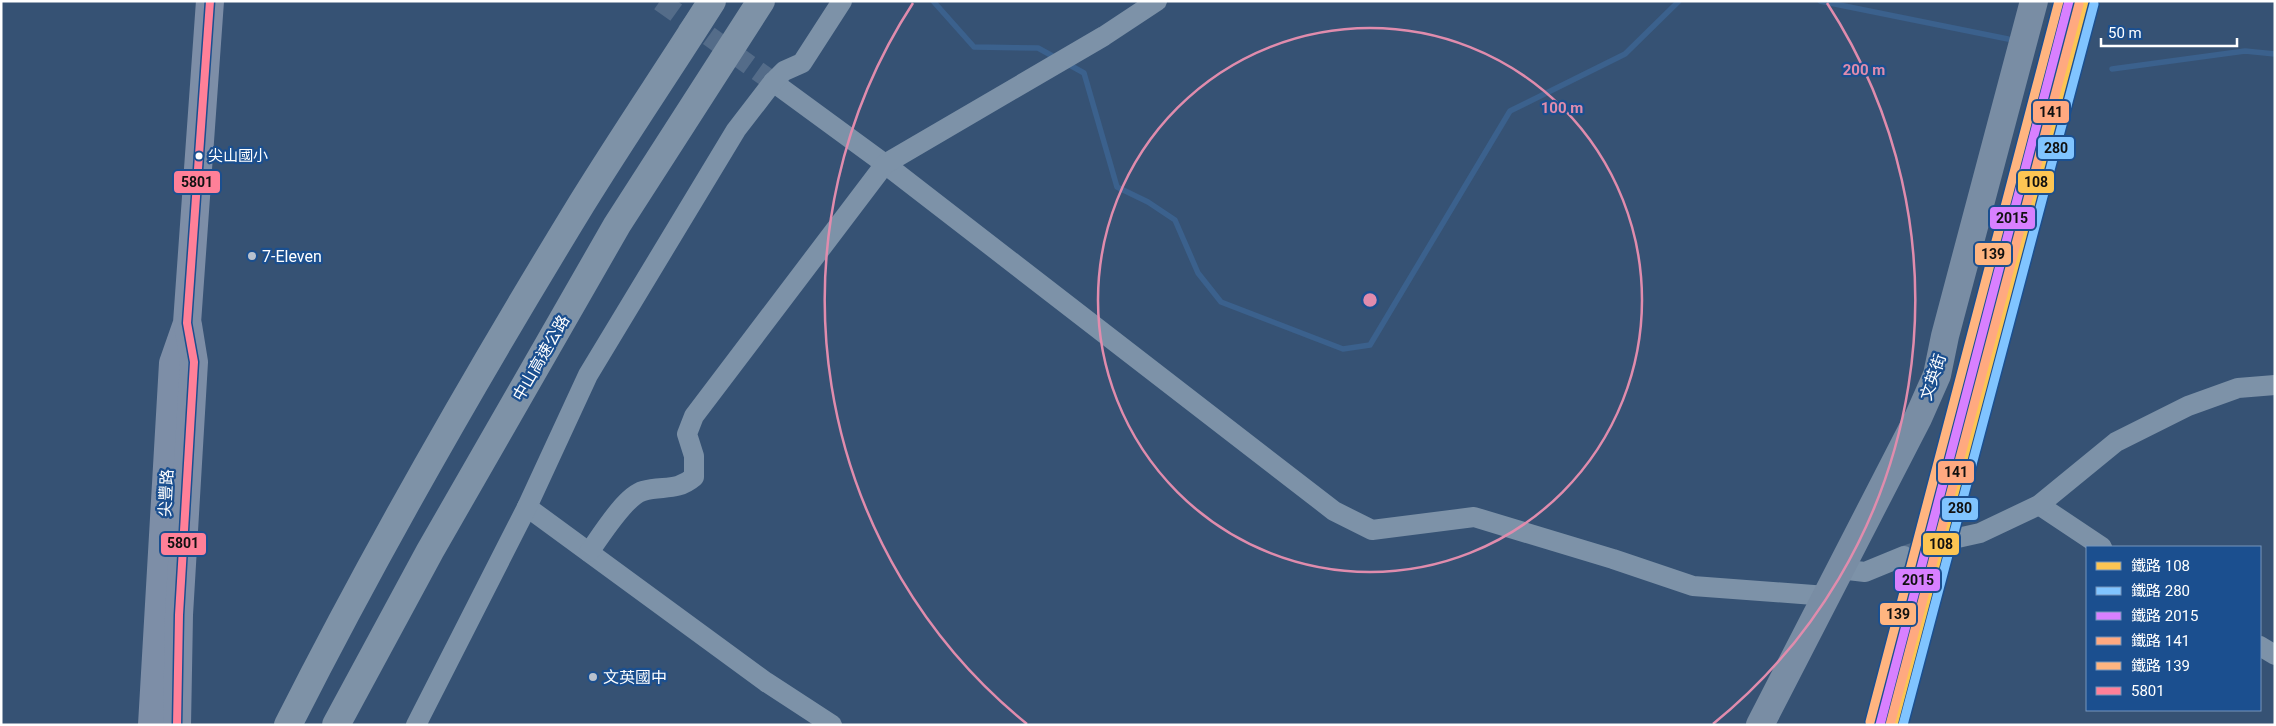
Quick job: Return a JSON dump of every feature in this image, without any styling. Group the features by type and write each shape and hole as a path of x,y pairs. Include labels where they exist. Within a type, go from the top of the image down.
{"highway":[{"path":"288,725 342,619 470,394 582,203 712,1"},
{"name":"中山高速公路","path":"336,725 430,551 617,225 761,1"}],"main road":[{"name":"尖豐路","path":"177,725 179,615 194,362 187,323 210,1"},
{"name":"尖豐路","path":"152,725 173,363 187,323"}],"street":[{"path":"416,725 527,507 588,375 736,130 773,82 784,71 802,63 842,1"},
{"path":"589,552 628,501 641,491 684,486 694,477 694,456 687,434 694,416 885,164 1061,61 1157,1"},
{"name":"文英街","path":"1760,725 1827,596 1839,568 1918,418 1937,375 2034,1"},
{"path":"773,82 885,164 1334,511 1372,530 1474,517 1613,559 1693,586 1827,596"},
{"path":"1953,539 1980,533 2039,505 2116,442 2188,406 2238,388 2275,385"},
{"path":"2039,505 2100,546"},
{"path":"527,507 766,682 832,725"},
{"path":"1839,568 1865,572 1904,556"},
{"path":"2261,647 2275,655"}],"waterway":[{"path":"933,1 974,47 1038,48 1058,59"},
{"path":"1066,63 1084,73 1117,187 1148,202 1175,220 1198,273 1221,302 1343,349 1370,345 1510,111 1625,54 1679,1"},
{"path":"1820,1 2008,39"},
{"path":"2112,69 2245,51 2275,54"}],"tunnel":[{"path":"660,1 773,82"},
{"path":"1904,556 1953,539"}],"rail line":[{"name":"139","path":"1870,722 2059,1"},
{"name":"2015","path":"1880,725 2069,1"},
{"name":"108","path":"1893,725 2084,1"},
{"name":"141","path":"1890,725 2079,4"},
{"name":"280","path":"1903,725 2094,4"}],"transit line":[{"name":"5801","path":"177,725 179,615 194,362 187,323 210,1"}],"place":[{"name":"尖山國小","path":"199,156"},
{"name":"7-Eleven","path":"252,256"},
{"name":"文英國中","path":"593,677"}]}
